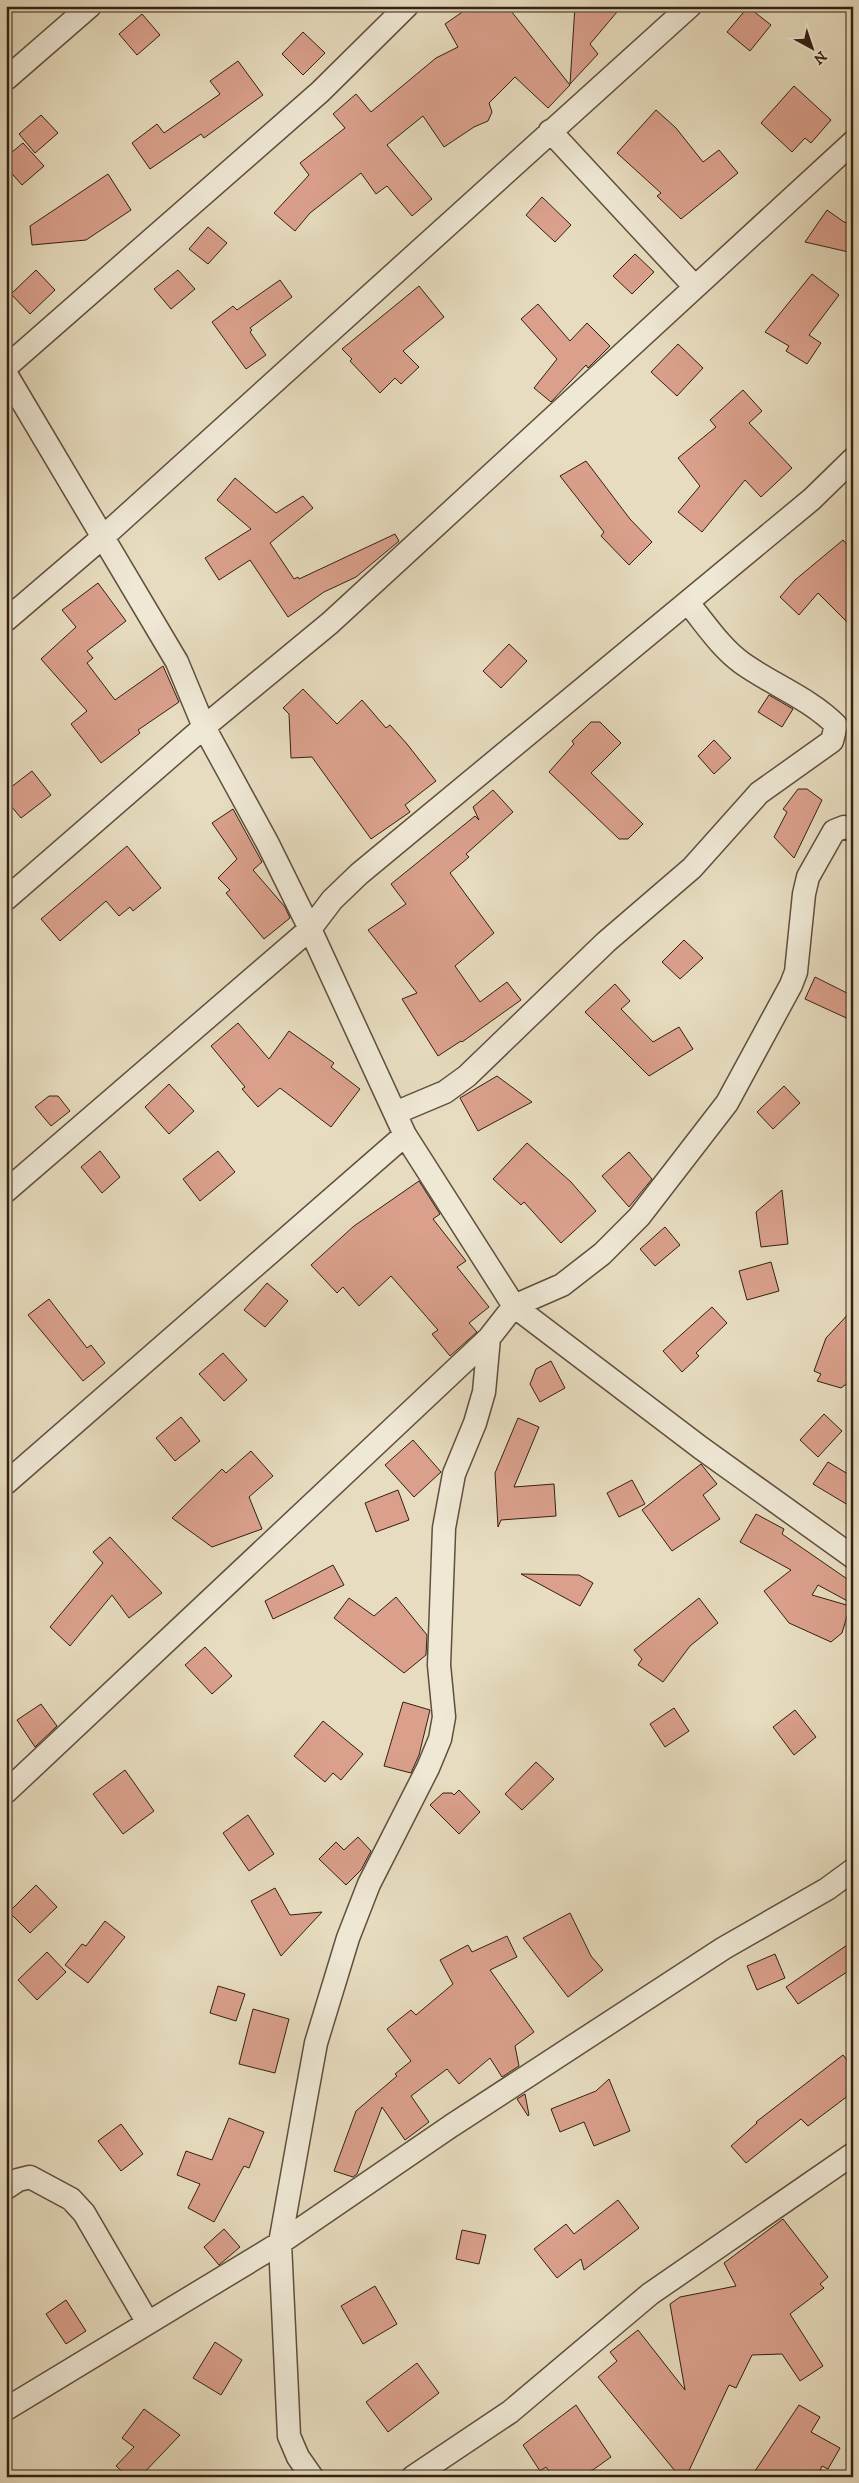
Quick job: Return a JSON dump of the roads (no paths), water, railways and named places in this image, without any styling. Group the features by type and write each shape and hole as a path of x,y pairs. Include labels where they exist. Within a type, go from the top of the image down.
{"street":[{"path":"6,79 90,6"},
{"path":"6,367 320,92 407,6"},
{"path":"6,620 103,537 690,6"},
{"path":"550,131 695,286"},
{"path":"6,899 204,727 330,623 853,142"},
{"path":"6,374 177,662 204,727 268,844 310,929 405,1135 514,1306 701,1448 853,1557"},
{"path":"6,1191 310,929 332,900 359,874 812,499 853,458"},
{"path":"395,1113 445,1092 467,1076 606,942 697,864 759,793 832,741 836,725 823,712 741,663 721,644 688,603"},
{"path":"6,1792 489,1338 514,1306 562,1285 602,1254 639,1217 727,1103 745,1074 796,972 804,894 808,877 834,831 844,827 853,830"},
{"path":"6,1483 405,1135"},
{"path":"312,2477 298,2457 289,2436 280,2243 316,2043 345,1948 369,1884 428,1768 440,1739 444,1717 439,1665 444,1528 454,1474 475,1423 484,1392 489,1338"},
{"path":"6,2409 280,2243 451,2126 724,1948 827,1889 853,1870"},
{"path":"413,2477 510,2412 650,2294 853,2154"},
{"path":"6,2188 18,2180 30,2177 70,2199 84,2213 148,2323"}]}
